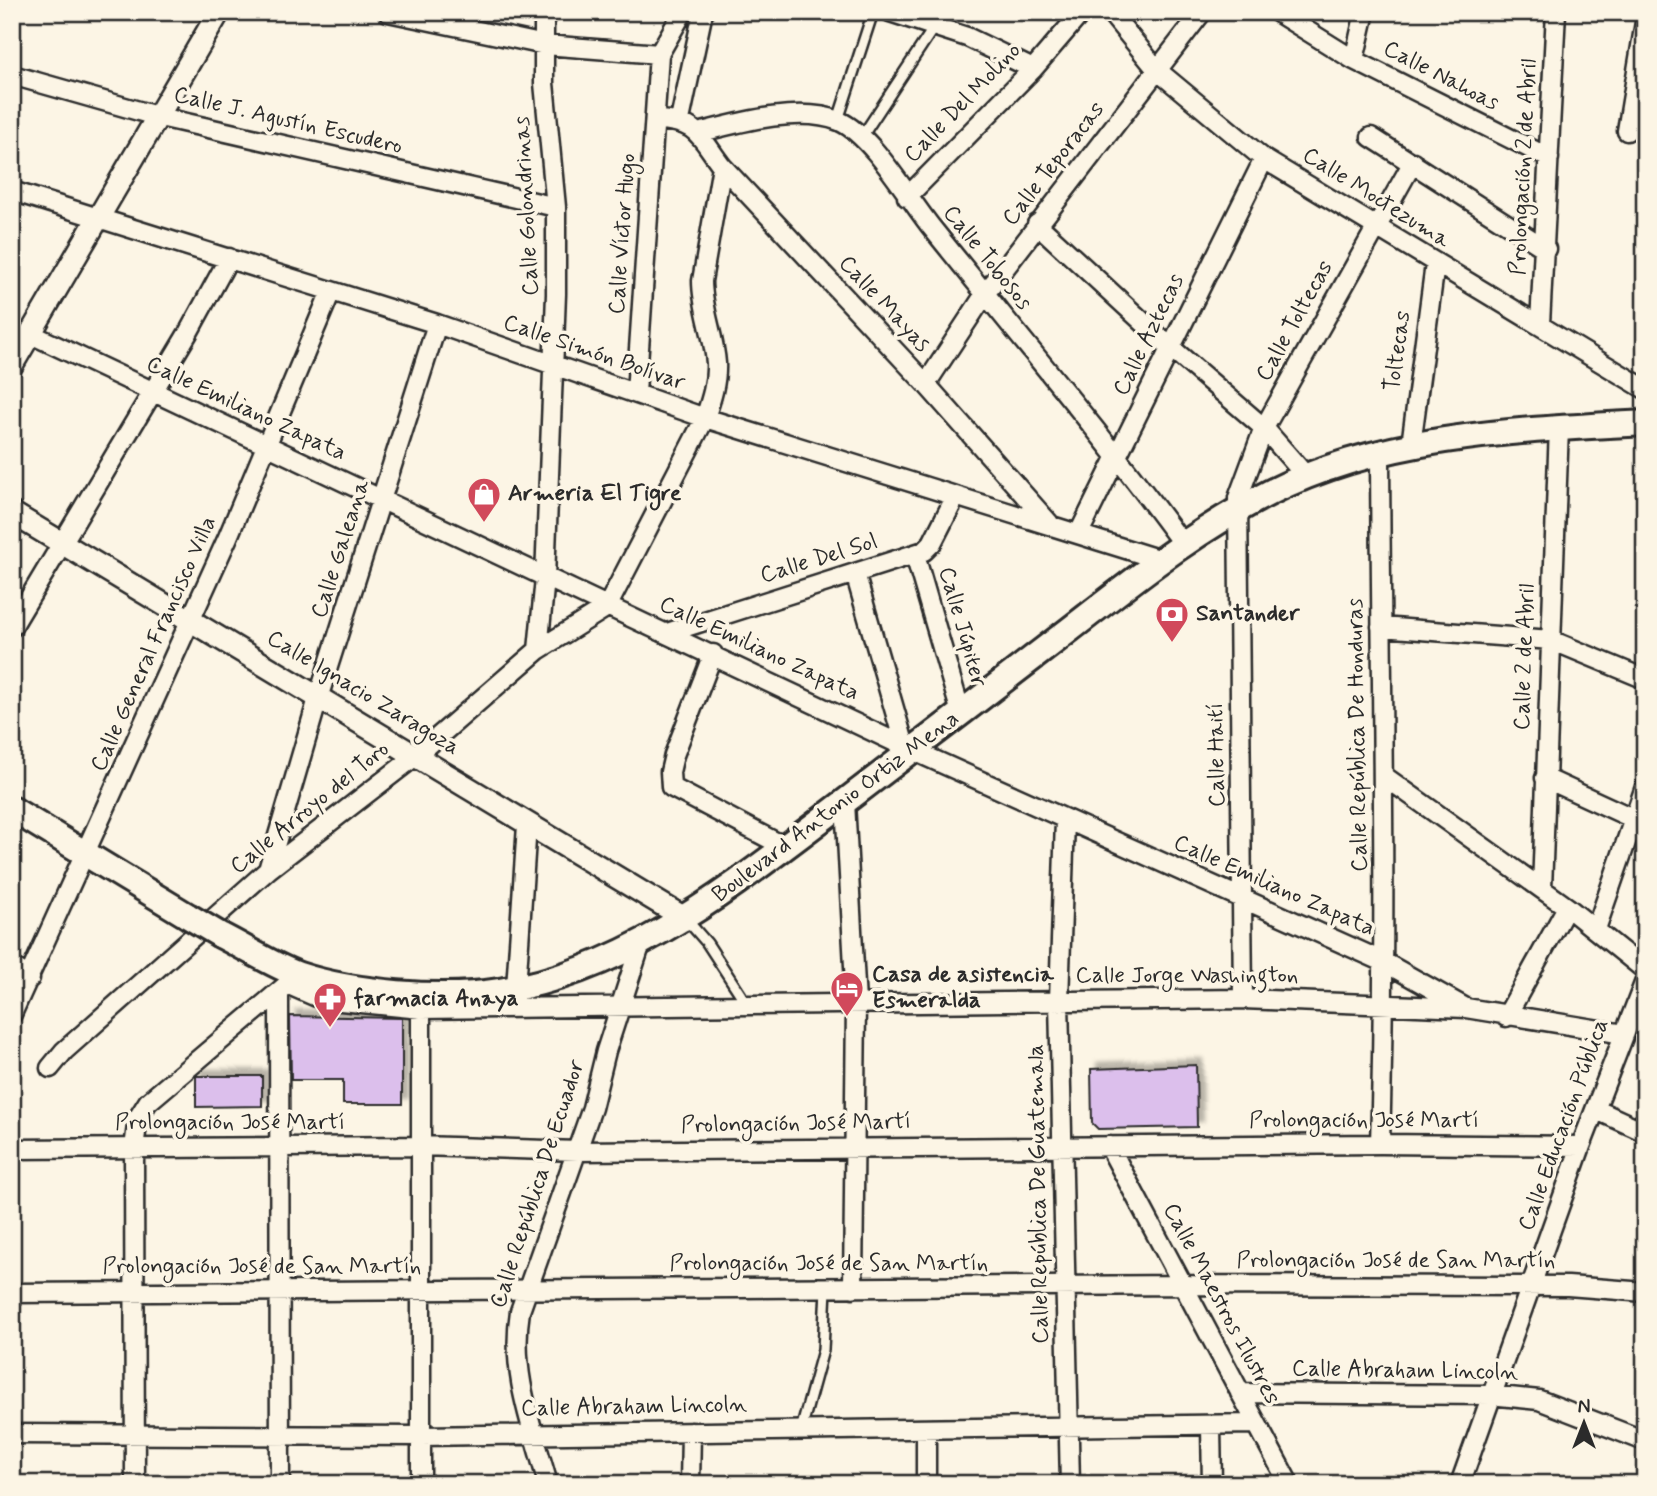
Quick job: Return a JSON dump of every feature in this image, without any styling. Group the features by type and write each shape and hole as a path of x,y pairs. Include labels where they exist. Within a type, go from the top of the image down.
{"main road":[{"name":"Boulevard Antonio Ortiz Mena","path":"12,809 220,935 289,984 367,988 421,1001 516,988 577,970 641,943 686,919 845,802 908,747 961,713 1182,543 1236,510 1306,476 1410,445 1559,427 1645,423"}],"street":[{"path":"12,365 160,117 219,12"},
{"path":"388,12 545,45 659,54 683,12"},
{"name":"Calle Golondrinas","path":"538,650 545,578 554,365 556,207 544,83 544,12"},
{"path":"656,120 680,121 703,12"},
{"path":"890,12 940,19 1033,69"},
{"name":"Calle Del Molino","path":"907,197 1033,69 1082,12"},
{"name":"Calle Moctezuma","path":"1110,12 1158,71 1264,159 1645,389"},
{"name":"Calle Nahoas","path":"1277,12 1354,60 1549,158"},
{"path":"1354,60 1365,12"},
{"name":"Prolongación 2 de Abril","path":"1541,324 1556,12"},
{"name":"Calle Teporacas","path":"926,384 985,294 1158,71 1195,15"},
{"path":"1627,131 1645,22"},
{"name":"Calle Víctor Hugo","path":"636,393 659,54"},
{"name":"Calle J. Agustín Escudero","path":"12,75 160,117 556,207"},
{"name":"Calle Tobosos","path":"698,134 774,116 820,117 838,121 863,135 907,197 1118,455 1182,543"},
{"name":"Calle Mayas","path":"680,121 698,134 722,166 926,384 1051,524"},
{"path":"1371,137 1546,249"},
{"name":"Calle Aztecas","path":"1079,533 1264,159"},
{"name":"Calle Toltecas","path":"1236,510 1264,428 1413,162"},
{"path":"607,607 705,418 713,388 716,363 702,300 702,281 722,166"},
{"name":"Calle Simón Bolívar","path":"12,191 437,324 705,418 1161,560"},
{"path":"1037,225 1170,347 1264,428 1306,476"},
{"path":"12,627 229,258"},
{"name":"Toltecas","path":"1410,445 1435,264"},
{"name":"Calle General Francisco Villa","path":"12,1013 86,855 268,446 331,291"},
{"name":"Calle Galeana","path":"268,870 319,695 437,324"},
{"name":"Calle Emiliano Zapata","path":"31,334 545,578 1065,820 1384,962 1466,1008"},
{"name":"Calle 2 de Abril","path":"1542,889 1559,427"},
{"name":"Calle República De Honduras","path":"1380,452 1384,776 1384,1003 1380,1144"},
{"name":"Calle Del Sol","path":"667,633 915,555 932,543 956,496"},
{"name":"Calle Haití","path":"1236,510 1244,900 1243,999"},
{"name":"Calle Ignacio Zaragoza","path":"12,513 319,695 527,825 686,919"},
{"name":"Calle Júpiter","path":"915,555 961,713"},
{"path":"855,573 908,747"},
{"name":"Calle Arroyo del Toro","path":"50,1068 64,1051 268,870 417,755 538,650 607,607"},
{"path":"1381,627 1551,640 1645,679"},
{"path":"713,654 674,755 669,782 675,791 785,847"},
{"path":"1384,776 1567,907 1645,970"},
{"path":"1545,778 1640,821"},
{"path":"1596,929 1640,821 1645,787"},
{"path":"845,802 856,1003 853,1288"},
{"name":"Calle República De Guatemala","path":"1065,820 1059,1001 1070,1484"},
{"path":"516,988 527,825"},
{"path":"1506,1017 1567,907"},
{"name":"Calle República De Ecuador","path":"548,1484 531,1433 517,1361 516,1334 528,1290 578,1151 641,943"},
{"path":"12,966 30,978"},
{"name":"Calle Educación Pública","path":"1460,1484 1581,1146 1645,981"},
{"path":"135,1484 134,1148 138,1118 148,1102 289,984"},
{"path":"280,1484 278,1148 289,984"},
{"name":"Calle Jorge Washington","path":"421,1001 620,1007 746,1003 1243,999 1466,1008 1506,1017 1624,1034"},
{"path":"421,1001 421,1484"},
{"path":"1597,1110 1645,1132"},
{"name":"Prolongación José Martí","path":"12,1150 420,1146 578,1151 1380,1144 1581,1146"},
{"name":"Calle Maestros Ilustres","path":"1109,1146 1290,1484"},
{"name":"Prolongación José de San Martín","path":"12,1293 1185,1285 1615,1287 1645,1292"},
{"name":"Calle Abraham Lincoln","path":"1240,1393 1490,1395 1548,1403 1645,1441"},
{"name":"Calle Abraham Lincoln","path":"12,1434 280,1433 422,1436 1211,1427 1256,1424"},
{"path":"1211,1427 1212,1484"},
{"path":"926,1431 926,1484"},
{"path":"691,1432 691,1484"}],"lane":[{"path":"838,121 873,12"},
{"path":"863,135 940,19"},
{"path":"686,919 708,943 746,1003"},
{"path":"801,1430 823,1350 826,1289"}],"building":[{"path":"290,1016 402,1018 402,1104 343,1104 343,1080 291,1080"},
{"path":"1196,1065 1197,1127 1098,1129 1092,1123 1091,1069"},
{"path":"196,1076 262,1076 262,1106 196,1107"}],"place":[{"name":"Armeria El Tigre","path":"484,524"},
{"name":"Santander","path":"1172,644"},
{"name":"Casa de asistencia Esmeralda","path":"847,1018"},
{"name":"farmacia Anaya","path":"330,1029"}]}
